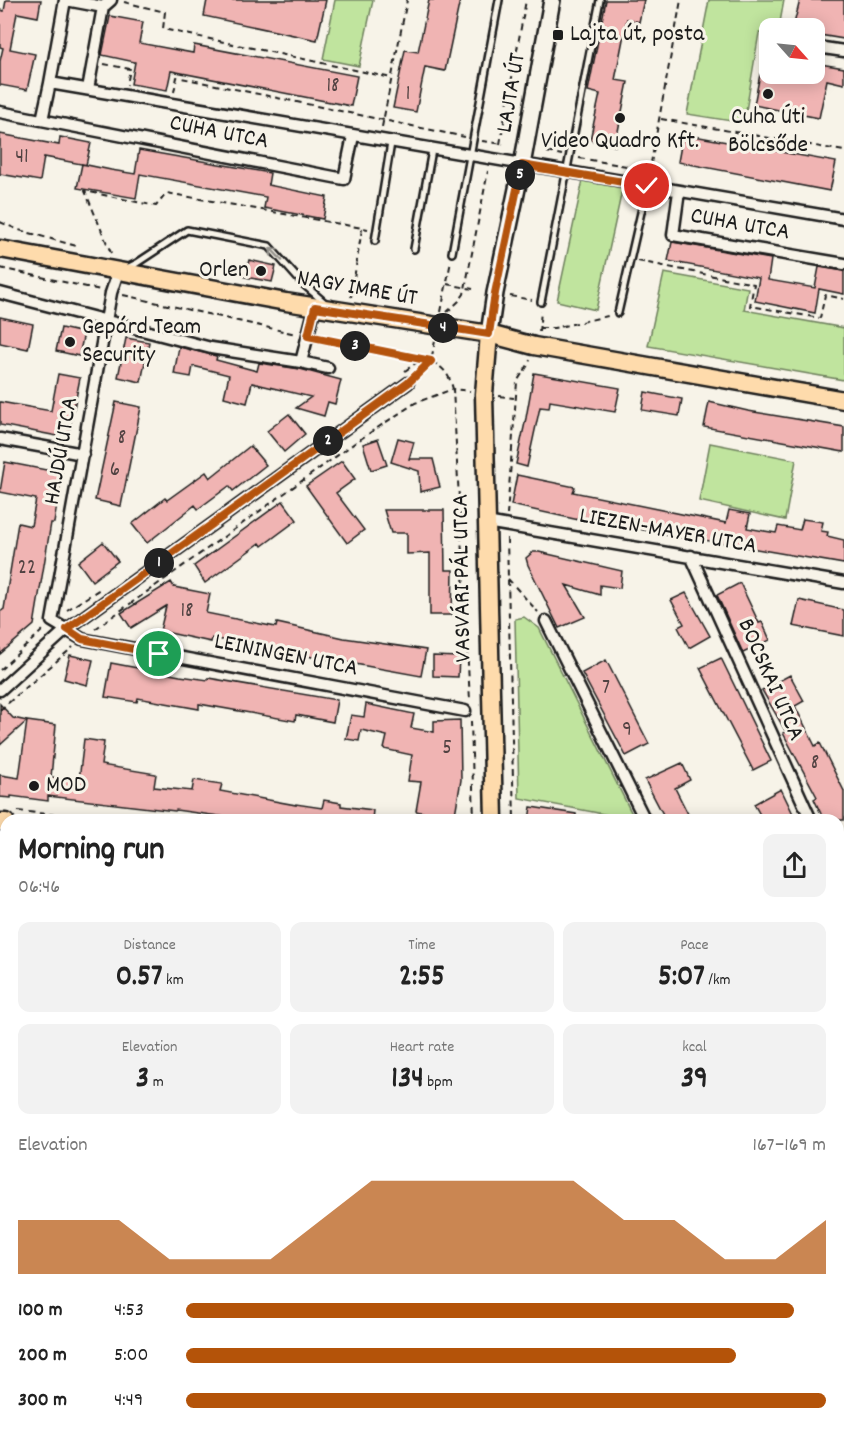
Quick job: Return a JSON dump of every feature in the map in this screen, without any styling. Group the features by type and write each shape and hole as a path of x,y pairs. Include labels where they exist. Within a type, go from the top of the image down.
{"main road":[{"name":"NAGY IMRE ÚT","path":"0,239 39,255"},
{"name":"NAGY IMRE ÚT","path":"0,249 315,307 489,334 534,346 844,400"},
{"name":"VASVÁRI PÁL UTCA","path":"489,334 484,394 494,814"}],"street":[{"path":"42,120 66,0 109,2 88,89"},
{"name":"LAJTA ÚT","path":"489,334 552,0"},
{"path":"825,48 844,51"},
{"name":"CUHA UTCA","path":"50,83 844,219"},
{"name":"CUHA UTCA","path":"0,112 344,179 353,136"},
{"name":"CUHA UTCA","path":"679,191 673,235 844,264"},
{"name":"HAJDÚ UTCA","path":"67,629 52,621 111,293 118,272"},
{"path":"0,293 212,348 301,362 328,369"},
{"path":"301,362 315,307"},
{"path":"0,690 67,629 408,383"},
{"path":"0,439 83,454"},
{"name":"LIEZEN-MAYER UTCA","path":"486,522 844,583"},
{"name":"BOCSKAI UTCA","path":"691,556 808,814"},
{"path":"546,621 642,814"},
{"name":"LEININGEN UTCA","path":"67,629 82,639 465,711"}],"lane":[{"name":"LAJTA ÚT","path":"452,253 499,0"},
{"path":"541,302 600,0"},
{"path":"375,241 386,142"},
{"path":"414,249 432,150"},
{"path":"618,313 647,186"},
{"path":"118,272 137,263 187,230 268,246 301,282 333,309"}],"path":[{"path":"386,142 384,121 407,0"},
{"path":"173,95 177,77 501,144 526,0"},
{"path":"647,186 681,0"},
{"path":"109,2 165,12 163,29 392,78"},
{"path":"93,62 130,69 127,86"},
{"path":"660,119 844,151"},
{"path":"547,152 650,170"},
{"path":"467,280 490,160"},
{"path":"112,256 85,191 156,206 167,193 377,230"},
{"path":"351,300 362,229"},
{"path":"441,315 452,253"},
{"path":"630,260 754,284 750,306 820,318 825,295 844,298"},
{"path":"0,268 431,361 444,369 453,388 471,712 474,814"},
{"path":"447,284 473,289"},
{"path":"510,296 541,302 540,327 554,328 618,313"},
{"path":"408,383 431,361 432,355"},
{"path":"514,814 506,526 514,398 517,382 527,368"},
{"path":"0,710 114,614 359,440 415,403 453,388 463,390"},
{"path":"505,397 514,398"},
{"path":"508,579 546,621"}],"green space":[{"path":"335,0 373,0 359,66 323,59"},
{"path":"709,0 784,0 781,18 759,18 759,33 744,123 687,114"},
{"path":"583,180 623,186 596,310 557,301"},
{"path":"664,273 748,288 744,310 844,328 844,380 648,346"},
{"path":"710,443 796,460 785,520 699,501"},
{"path":"524,617 539,628 632,814 603,814 519,798 515,619"}],"building":[{"path":"6,0 41,0 38,17 17,13 10,49 35,54 27,90 0,85 0,61 3,48 0,47 0,10 4,11"},
{"path":"207,0 326,0 317,40 204,16"},
{"path":"429,0 460,0 445,71 425,67 416,112 393,108 405,50 418,52"},
{"path":"606,0 644,0 639,22 627,19 615,80 628,82 615,146 590,140 600,94 588,91"},
{"path":"800,0 844,0 844,39 825,36 825,18 796,18"},
{"path":"110,16 143,22 139,43 193,53 194,45 357,76 351,106 171,71 167,90 131,84 135,62 102,55"},
{"name":"Cuha Úti Bölcsőde","path":"825,65 844,68 844,84 827,80 819,118 754,105 759,79 759,84 825,84"},
{"path":"0,134 59,145 60,137 91,143 86,165 44,157 40,181 0,174"},
{"path":"683,134 836,162 830,191 678,162"},
{"path":"139,150 270,173 268,185 327,197 323,219 264,208 266,197 140,174 136,198 77,188 82,164 135,174"},
{"path":"672,242 771,259 768,280 815,288 819,267 844,271 844,294 819,289 815,313 755,301 759,278 668,261"},
{"name":"Orlen","path":"249,260 276,266 272,282 245,277"},
{"path":"0,317 33,324 28,349 0,343"},
{"name":"Gepárd Team Security","path":"61,328 84,333 79,356 56,351"},
{"path":"126,338 149,342 141,382 118,377"},
{"path":"179,347 217,356 216,360 257,371 259,363 300,369 341,380 335,404 328,402 324,416 296,408 311,397 252,383 247,403 224,397 229,375 193,366 191,377 174,374"},
{"path":"534,373 620,388 615,412 550,401 549,408 540,407 527,467 516,464"},
{"path":"58,374 80,378 68,438 0,425 0,402 51,411"},
{"path":"645,392 682,399 679,416 642,410"},
{"path":"116,402 141,407 121,506 95,500"},
{"path":"709,402 844,427 844,452 704,427"},
{"path":"289,414 305,434 284,452 267,431"},
{"path":"398,438 414,442 409,459 433,459 440,487 420,492 419,471 391,462"},
{"path":"378,439 387,465 371,470 363,444"},
{"path":"250,446 266,465 233,491 229,486 198,509 195,505 147,543 132,524 165,498 167,500 206,472 210,478"},
{"path":"342,461 355,479 336,493 364,530 347,543 306,486"},
{"path":"5,462 62,473 34,625 0,654 0,612 4,609 18,523 31,526 36,499 0,492"},
{"path":"517,475 575,487 573,492 726,523 729,510 750,514 747,528 776,533 778,526 800,530 803,519 823,522 821,531 828,532 827,536 844,540 844,564 693,538 692,540 615,524 615,528 511,505"},
{"path":"283,501 297,520 262,546 260,543 205,583 194,566"},
{"path":"384,510 444,510 445,570 453,570 452,615 430,615 430,553 407,554 407,533 391,533"},
{"path":"103,542 118,561 92,581 78,562"},
{"path":"533,552 622,571 620,588 600,585 600,595 566,585 585,617 559,628 528,565 526,558"},
{"path":"171,582 174,587 210,594 206,613 276,627 277,623 344,638 426,650 421,676 212,638 211,642 160,631 166,606 131,628 121,613"},
{"path":"740,583 759,623 762,622 770,640 743,653 717,595"},
{"path":"686,593 710,636 689,648 678,627 684,624 671,600"},
{"path":"799,600 844,610 844,636 793,626"},
{"path":"70,655 93,660 87,685 64,679"},
{"path":"433,656 459,657 458,677 433,676"},
{"path":"721,658 771,761 753,770 700,668"},
{"path":"606,660 649,744 626,756 582,673"},
{"path":"111,663 337,700 333,722 296,715 295,721 199,704 199,709 138,698 137,702 105,697"},
{"path":"790,675 804,701 795,706 815,746 820,743 844,791 844,814 821,814 814,799 817,797 783,733 786,732 762,690"},
{"path":"0,704 13,718 27,721 0,745"},
{"path":"366,704 414,714 411,728 434,732 434,721 460,720 461,780 455,814 430,814 416,811 421,782 408,781 412,755 384,749 387,736 361,730 359,741 346,739 351,715 364,717"},
{"path":"27,721 56,725 51,777 79,780 84,739 104,742 101,765 156,774 154,787 192,791 194,780 222,784 220,791 296,805 322,808 324,800 341,803 341,806 373,810 373,814 204,814 48,796 48,801 11,796 11,798 0,797 0,775 19,778"},
{"path":"682,763 690,780 675,788 688,814 663,814 645,780"},
{"path":"781,789 793,814 760,814 754,804"},
{"path":"531,807 576,814 530,814"}],"place":[{"name":"Lajta út, posta","path":"558,35"},
{"name":"Cuha Úti Bölcsőde","path":"768,94"},
{"name":"Video Quadro Kft.","path":"620,118"},
{"name":"Orlen","path":"261,271"},
{"name":"Gepárd Team Security","path":"70,342"},
{"name":"MOD","path":"34,786"}],"route":[{"path":"159,654 82,639 67,629 408,383 431,361 308,336 315,307 438,328 489,334 495,293 522,165 647,186"}]}
